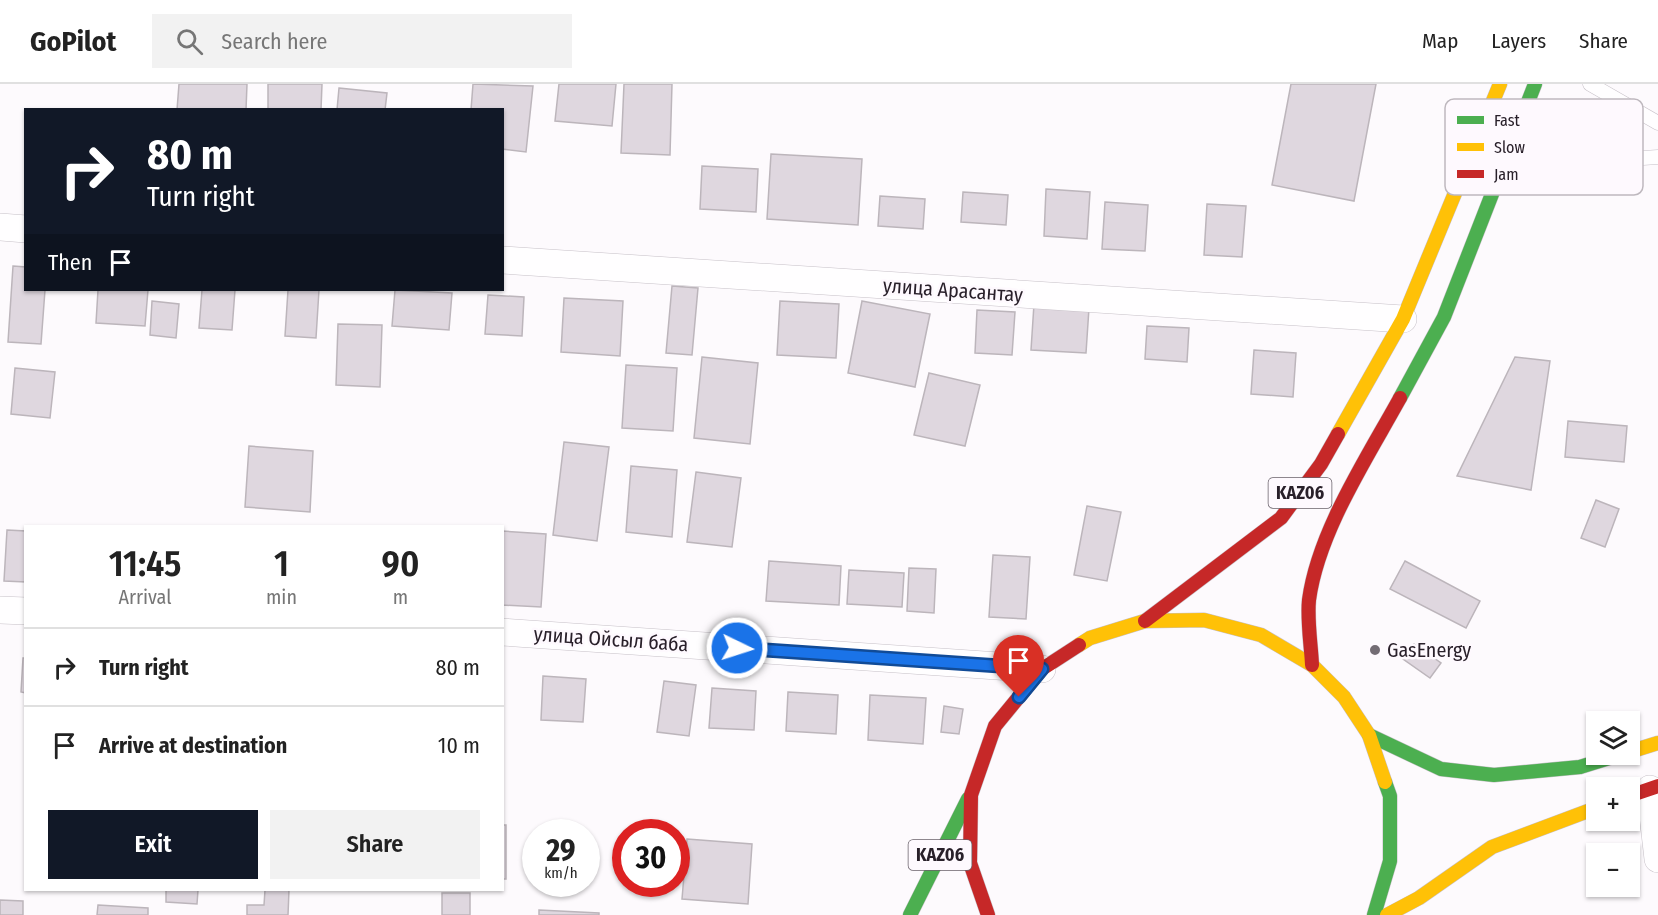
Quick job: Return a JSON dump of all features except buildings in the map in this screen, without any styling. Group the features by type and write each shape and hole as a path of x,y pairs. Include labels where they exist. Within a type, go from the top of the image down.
{"main road":[{"name":"KАZ06","path":"1494,99 1500,84"},
{"name":"KАZ06","path":"1529,99 1535,84"},
{"name":"KАZ06","path":"1145,621 1281,518 1321,464 1403,319 1454,195"},
{"name":"KАZ06","path":"1312,665 1309,601 1320,555 1344,499 1443,317 1491,195"},
{"name":"KАZ06","path":"910,915 971,795 995,726 1042,669 1090,638 1145,621 1204,620 1261,635 1312,665 1344,697 1369,735 1390,796 1390,861 1374,915"},
{"path":"1369,735 1441,769 1494,775 1586,765"},
{"path":"1640,749 1658,743"},
{"name":"KАZ06","path":"971,795 970,863 988,915"},
{"path":"1387,915 1419,898 1492,847 1586,812"}],"street":[{"path":"0,227 24,229"},
{"name":"улица Арасантау","path":"504,260 1403,319"},
{"path":"0,610 24,611"},
{"name":"улица Ойсыл баба","path":"504,632 1042,669"},
{"path":"1646,790 1658,859"}],"lane":[{"path":"1590,84 1616,99"},
{"path":"1643,114 1658,123"},
{"path":"1643,159 1658,158"}],"traffic: fast":[{"path":"1529,99 1535,84"},
{"path":"1400,398 1444,317 1492,195"},
{"path":"1369,735 1441,769 1494,775 1586,765"},
{"path":"1374,915 1390,861 1390,796 1385,782"},
{"path":"910,915 968,799"}],"traffic: slow":[{"path":"1494,99 1500,84"},
{"path":"1338,434 1403,319 1454,195"},
{"path":"1079,645 1090,638 1145,621 1204,620 1261,635 1312,665 1344,697 1369,735 1385,782"},
{"path":"1640,749 1658,743"},
{"path":"1387,915 1419,898 1492,847 1586,812"}],"traffic: jam":[{"path":"1312,665 1309,600 1322,548 1345,496 1400,398"},
{"path":"1145,621 1281,518 1321,464 1338,434"},
{"path":"988,915 970,863 971,795 995,726 1042,669 1079,645"},
{"path":"1640,792 1658,786"}],"place":[{"name":"GasEnergy","path":"1375,650"}],"route":[{"path":"737,648 1042,669 1019,697"}]}
